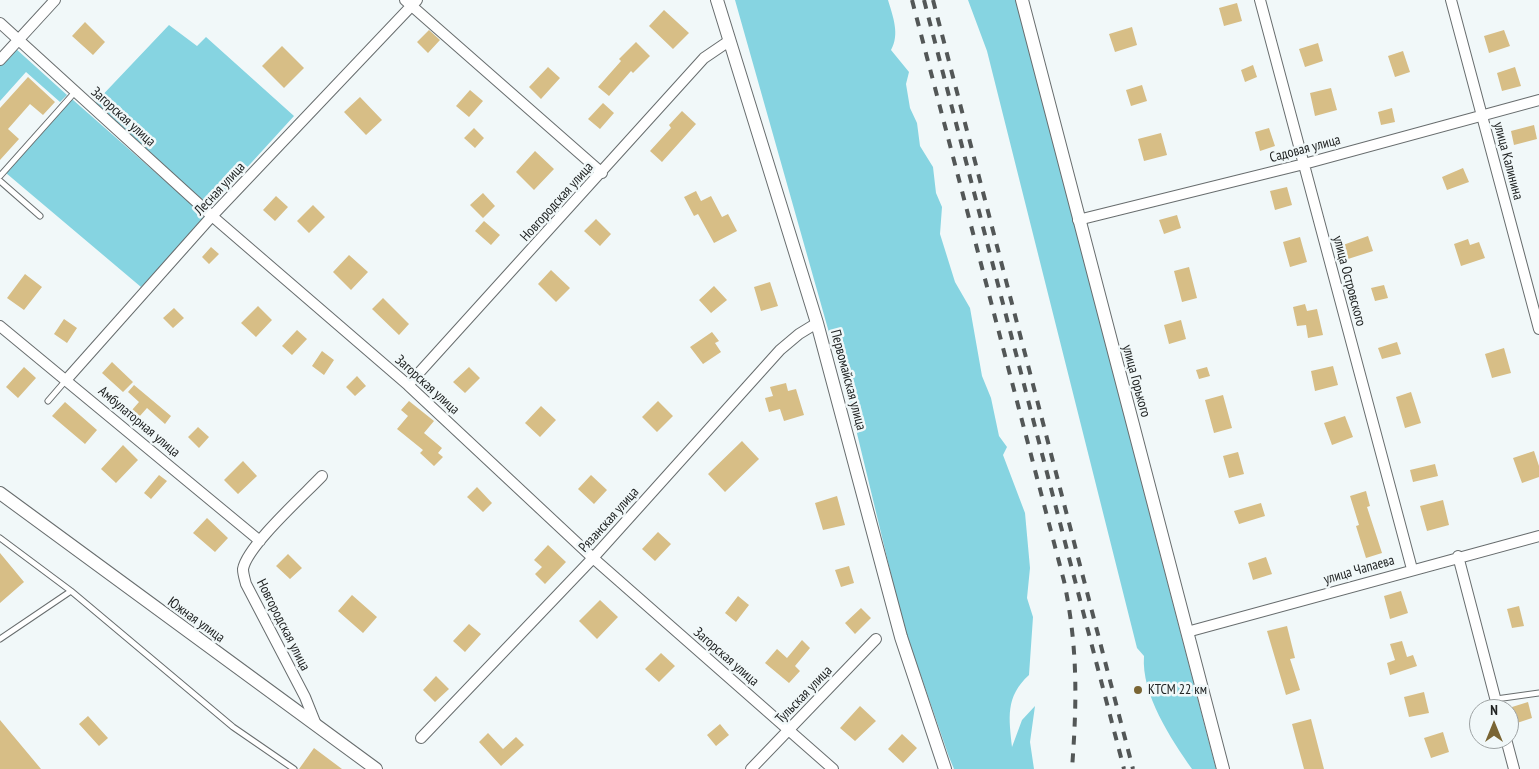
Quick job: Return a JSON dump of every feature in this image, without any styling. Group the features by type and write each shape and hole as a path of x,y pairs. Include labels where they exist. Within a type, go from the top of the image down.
{"street":[{"path":"0,60 55,0"},
{"name":"Первомайская улица","path":"718,0 729,41 818,323 901,637 945,769"},
{"name":"улица Горького","path":"1022,0 1223,769"},
{"name":"улица Островского","path":"1260,0 1412,569"},
{"name":"улица Калинина","path":"1451,0 1539,329"},
{"path":"411,2 602,173"},
{"name":"Лесная улица","path":"67,379 212,216 411,2"},
{"name":"Загорская улица","path":"0,23 17,41 212,216 408,385 593,558 833,769"},
{"name":"Новгородская улица","path":"408,385 602,173 704,58 729,41"},
{"name":"Садовая улица","path":"1078,220 1304,164 1539,100"},
{"name":"Рязанская улица","path":"421,738 593,558 780,350 799,334 818,323"},
{"name":"Амбулаторная улица","path":"0,326 67,379 260,541"},
{"name":"Новгородская улица","path":"314,722 305,697 246,584 243,571 248,557 260,541 322,476"},
{"name":"Южная улица","path":"0,493 192,636 314,722 376,769"},
{"name":"улица Чапаева","path":"1187,632 1458,556 1539,536"},
{"path":"1458,556 1496,699"},
{"name":"Тульская улица","path":"752,769 876,640"},
{"path":"1509,749 1514,769"}],"lane":[{"path":"0,176 75,92"},
{"path":"0,181 40,216"},
{"name":"Лесная улица","path":"48,401 67,379"},
{"path":"0,538 72,591 233,727 294,769"},
{"path":"0,639 72,591"},
{"path":"1514,699 1539,692"}],"shaded area":[{"path":"735,0 888,0 894,19 895,32 894,44 891,50 909,72 906,84 910,108 917,123 920,146 933,167 936,193 942,207 940,234 955,282 970,308 982,376 991,398 999,436 1007,447 1003,455 1025,513 1030,568 1027,598 1033,617 1029,675 1021,683 1012,700 1010,727 1012,747 1022,720 1035,706 1030,742 1034,769 954,769 949,757 903,624 854,421"},
{"path":"968,0 1016,0 1216,769 1192,769 1175,744 1152,701 1144,671 1144,656 1137,648 987,51"},
{"path":"169,25 197,46 206,37 294,116 210,208 95,103"},
{"path":"15,48 67,95 60,102 26,72 0,101 0,65"},
{"path":"72,99 206,217 141,287 6,173"}],"building":[{"path":"1237,3 1242,21 1224,26 1219,8"},
{"path":"664,10 689,33 673,49 649,26"},
{"path":"85,22 105,42 93,55 72,36"},
{"path":"1132,27 1137,45 1115,52 1109,34"},
{"path":"429,30 440,40 428,53 417,42"},
{"path":"1504,30 1510,46 1489,53 1484,36"},
{"path":"636,42 650,56 633,73 631,71 609,96 598,87 621,61 619,59"},
{"path":"1318,43 1323,61 1305,67 1299,49"},
{"path":"282,46 304,68 284,88 262,66"},
{"path":"1403,51 1410,72 1395,77 1388,56"},
{"path":"1253,65 1257,77 1245,82 1241,70"},
{"path":"548,67 560,78 541,99 529,87"},
{"path":"1515,67 1521,86 1502,91 1497,73"},
{"path":"28,77 55,102 43,115 30,104 8,129 19,139 0,160 0,108"},
{"path":"1142,85 1147,101 1131,106 1126,90"},
{"path":"1331,88 1337,110 1315,116 1310,93"},
{"path":"470,90 483,101 469,117 456,106"},
{"path":"360,97 382,120 366,135 344,112"},
{"path":"603,103 614,113 600,129 588,119"},
{"path":"1392,108 1395,122 1381,125 1378,112"},
{"path":"682,111 696,124 662,162 650,151 671,128 669,125"},
{"path":"1534,125 1537,139 1514,145 1511,131"},
{"path":"474,128 484,138 475,148 464,138"},
{"path":"1269,128 1275,146 1260,151 1255,132"},
{"path":"1161,133 1167,155 1144,161 1138,139"},
{"path":"535,151 554,169 534,190 516,172"},
{"path":"1463,168 1469,182 1447,190 1442,177"},
{"path":"1287,187 1292,205 1275,210 1270,191"},
{"path":"696,191 701,201 711,196 722,217 728,214 737,231 714,243 698,214 694,216 684,197"},
{"path":"483,193 495,206 483,218 470,205"},
{"path":"276,196 288,207 275,221 263,210"},
{"path":"313,205 325,217 309,233 297,221"},
{"path":"1177,215 1181,228 1164,234 1159,220"},
{"path":"596,219 611,234 600,246 584,231"},
{"path":"484,221 500,235 491,245 475,231"},
{"path":"1368,236 1373,251 1348,259 1343,245"},
{"path":"1300,237 1307,262 1290,267 1283,242"},
{"path":"1468,239 1470,245 1479,242 1485,258 1461,266 1454,244"},
{"path":"211,247 219,254 209,264 202,257"},
{"path":"349,255 368,272 351,290 333,272"},
{"path":"1189,267 1197,298 1182,302 1174,271"},
{"path":"551,270 570,288 556,302 538,284"},
{"path":"25,274 42,287 24,310 7,298"},
{"path":"770,282 778,306 761,311 754,287"},
{"path":"1384,285 1388,298 1375,301 1371,288"},
{"path":"714,286 727,300 711,313 699,300"},
{"path":"383,298 409,324 399,335 372,309"},
{"path":"1305,304 1307,311 1317,309 1323,335 1308,338 1306,325 1297,326 1293,307"},
{"path":"258,306 272,320 256,337 241,323"},
{"path":"174,308 184,318 173,328 163,318"},
{"path":"64,319 77,328 67,343 54,334"},
{"path":"1181,320 1186,339 1169,344 1164,325"},
{"path":"297,330 307,339 292,355 282,346"},
{"path":"712,332 719,341 715,343 721,352 703,364 690,347"},
{"path":"1397,342 1401,354 1382,359 1378,348"},
{"path":"1504,348 1511,373 1492,378 1485,354"},
{"path":"322,351 334,360 324,375 312,366"},
{"path":"112,362 133,382 123,392 102,373"},
{"path":"1333,366 1338,385 1315,391 1311,371"},
{"path":"24,367 36,378 18,398 6,387"},
{"path":"469,367 480,378 465,393 453,382"},
{"path":"1207,367 1210,376 1199,379 1196,370"},
{"path":"357,376 366,386 355,396 346,387"},
{"path":"786,383 788,391 796,389 804,415 784,421 780,409 769,412 765,398 773,396 770,387"},
{"path":"134,385 171,416 165,424 147,408 139,417 132,410 139,402 128,392"},
{"path":"1411,392 1421,423 1405,428 1396,397"},
{"path":"1223,395 1232,428 1214,433 1205,400"},
{"path":"409,401 434,421 424,433 442,448 438,453 443,457 434,466 420,453 423,450 397,429 408,416 401,410"},
{"path":"658,401 673,416 657,432 642,417"},
{"path":"65,402 97,430 85,444 52,416"},
{"path":"541,406 556,420 540,437 525,423"},
{"path":"1345,416 1353,437 1332,445 1324,423"},
{"path":"198,427 209,437 199,448 188,437"},
{"path":"742,441 759,459 725,492 708,474"},
{"path":"123,445 138,460 116,483 101,469"},
{"path":"1534,451 1539,466 1539,477 1522,483 1513,458"},
{"path":"1238,452 1244,474 1229,478 1223,456"},
{"path":"243,461 257,476 238,494 224,480"},
{"path":"1435,464 1438,476 1413,482 1410,470"},
{"path":"159,475 167,481 151,499 144,493"},
{"path":"591,475 607,490 594,504 578,489"},
{"path":"477,487 492,503 483,512 467,497"},
{"path":"1366,491 1370,506 1367,507 1382,553 1366,558 1356,526 1359,525 1350,496"},
{"path":"837,496 845,525 823,530 815,503"},
{"path":"1443,500 1449,525 1427,531 1420,506"},
{"path":"1261,503 1265,516 1239,524 1234,511"},
{"path":"207,518 228,538 215,552 193,533"},
{"path":"658,532 671,544 655,561 642,549"},
{"path":"548,545 566,562 545,584 535,574 542,567 534,560"},
{"path":"0,553 24,582 0,603"},
{"path":"288,554 302,568 290,579 276,566"},
{"path":"1266,557 1272,574 1253,580 1248,563"},
{"path":"849,566 854,583 841,587 835,570"},
{"path":"1401,591 1408,613 1390,619 1384,596"},
{"path":"352,595 377,617 363,633 338,611"},
{"path":"738,596 749,605 736,622 725,613"},
{"path":"600,600 618,617 597,639 579,621"},
{"path":"1519,606 1524,626 1512,628 1507,609"},
{"path":"861,608 871,618 855,634 845,623"},
{"path":"469,624 481,634 465,652 453,641"},
{"path":"1287,626 1295,658 1290,659 1300,690 1286,695 1267,631"},
{"path":"802,640 810,648 795,666 800,671 789,683 765,663 777,649 787,658"},
{"path":"1402,641 1407,657 1413,655 1417,666 1390,675 1387,663 1395,660 1390,644"},
{"path":"661,653 675,666 659,682 645,669"},
{"path":"436,676 449,689 435,702 423,690"},
{"path":"1424,692 1429,713 1409,717 1404,697"},
{"path":"1528,702 1532,718 1519,722 1519,705"},
{"path":"860,706 876,721 855,741 840,728"},
{"path":"88,716 108,738 99,746 79,724"},
{"path":"1311,719 1324,769 1304,769 1292,724"},
{"path":"0,720 41,769 0,769"},
{"path":"720,724 729,735 716,746 707,735"},
{"path":"1443,732 1449,752 1431,758 1424,738"},
{"path":"488,733 503,749 516,737 524,745 501,766 479,742"},
{"path":"902,734 917,748 903,763 888,749"},
{"path":"314,748 342,769 299,769"}],"railway":[{"path":"912,0 1064,581 1072,629 1075,675 1072,769"},
{"path":"924,0 1124,769"},
{"path":"933,0 1133,769"}],"place":[{"name":"КТСМ 22 км","path":"1138,690"}]}
